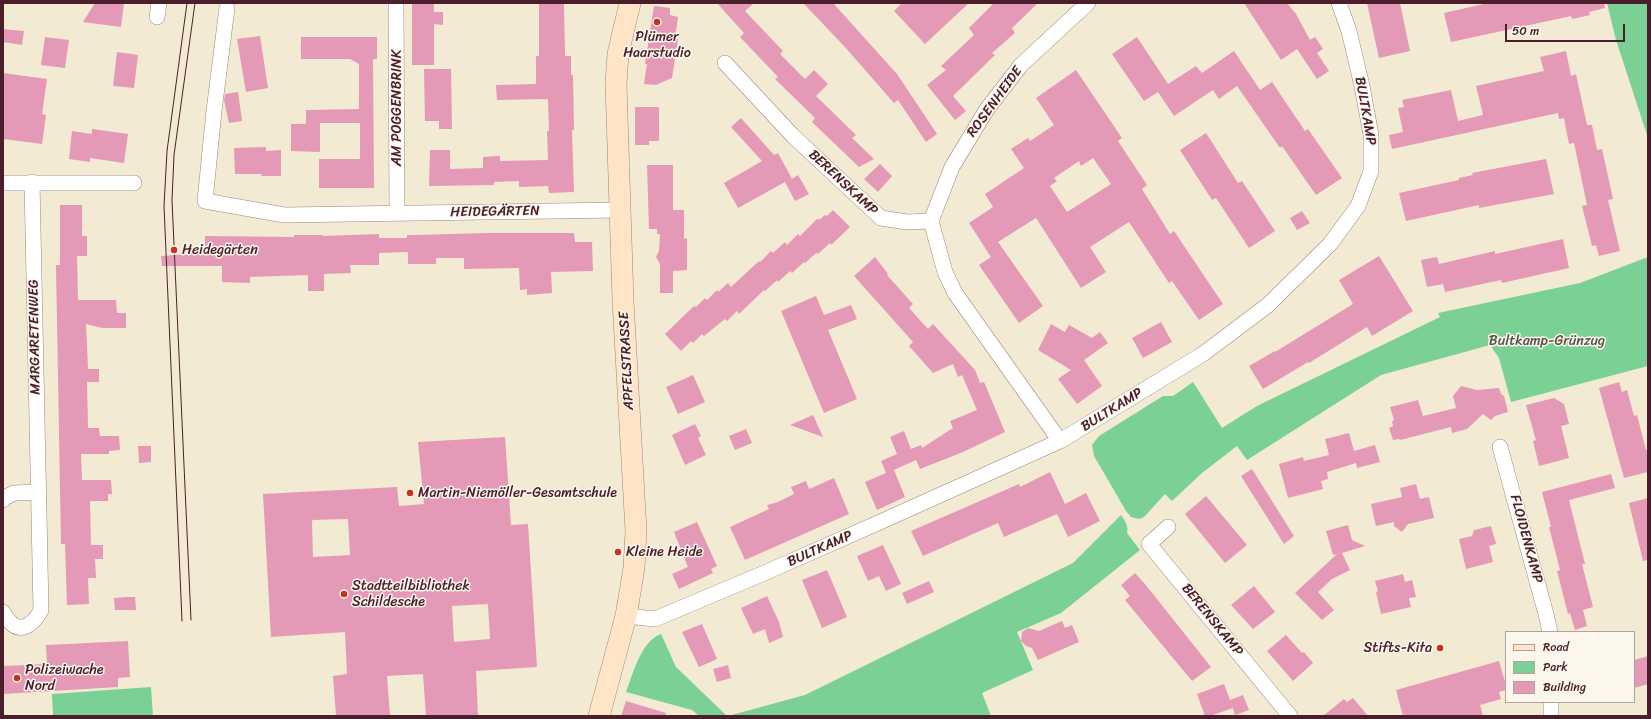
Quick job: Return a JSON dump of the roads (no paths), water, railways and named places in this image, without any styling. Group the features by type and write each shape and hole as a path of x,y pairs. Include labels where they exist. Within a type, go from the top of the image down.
{"street":[{"name":"AM POGGENBRINK","path":"396,3 397,214"},
{"name":"APFELSTRASSE","path":"599,716 626,616 634,568 636,531 623,301 616,84 618,54 630,3"},
{"name":"ROSENHEIDE","path":"931,220 952,167 987,109 1021,65 1088,3"},
{"name":"BULTKAMP","path":"626,616 655,619 806,555 1060,441 1203,354 1268,305 1330,244 1358,206 1371,171 1371,135 1362,86 1352,45 1339,3"},
{"name":"HEIDEGÄRTEN","path":"227,8 214,111 205,201 284,215 620,210"},
{"name":"BERENSKAMP","path":"725,63 793,136 880,218 906,222 931,220"},
{"path":"3,182 134,183"},
{"name":"MARGARETENWEG","path":"5,622 16,627 26,626 36,620 41,610 32,182"},
{"path":"931,220 944,272 954,293 1060,441"},
{"name":"FLOIDENKAMP","path":"1500,446 1550,631"},
{"path":"3,500 14,493 38,492"},
{"name":"BERENSKAMP","path":"1168,527 1149,544 1290,716"},
{"path":"1551,703 1551,716"}],"tram line":[{"path":"182,621 164,206 167,151 187,3"},
{"path":"191,620 172,200 174,155 195,3"}],"place":[{"name":"Plümer Haarstudio","path":"657,22"},
{"name":"Heidegärten","path":"174,250"},
{"name":"Martin-Niemöller-Gesamtschule","path":"410,493"},
{"name":"Kleine Heide","path":"618,552"},
{"name":"Stadtteilbibliothek Schildesche","path":"344,594"},
{"name":"Stifts-Kita","path":"1440,648"},
{"name":"Polizeiwache Nord","path":"17,678"}],"park label":[{"name":"Bultkamp-Grünzug","path":"1547,341"}]}
